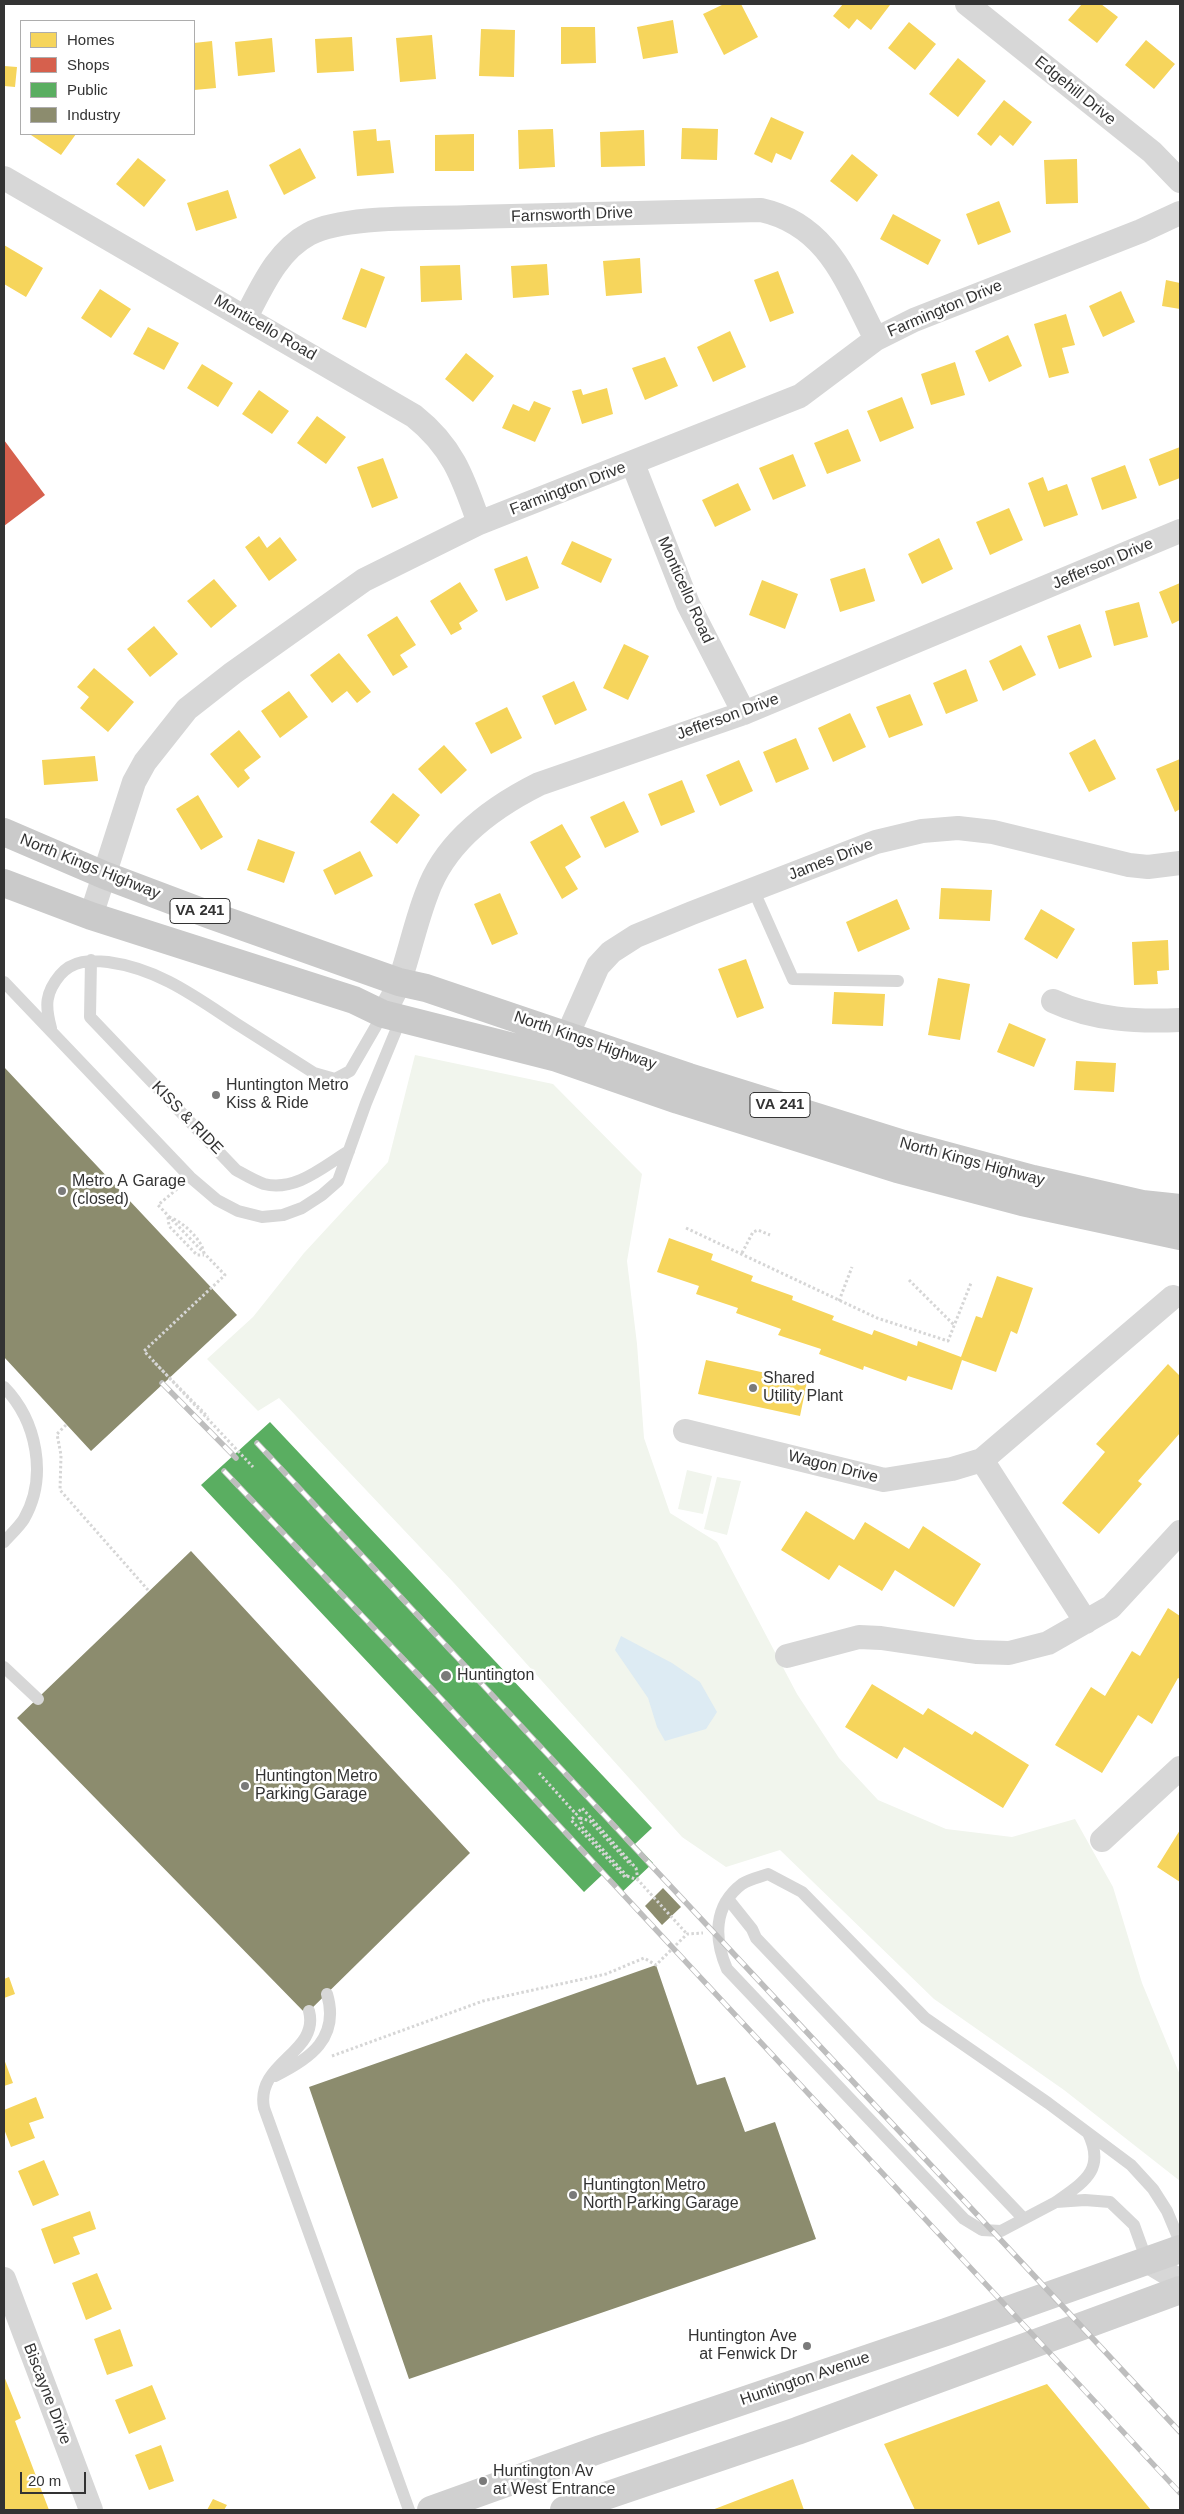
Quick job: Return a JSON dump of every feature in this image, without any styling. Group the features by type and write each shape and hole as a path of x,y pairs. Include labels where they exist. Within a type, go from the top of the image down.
{"main road":[{"name":"North Kings Highway","path":"4,832 104,874 210,915 400,982 426,988 678,1100 897,1169 1022,1202 1180,1236"},
{"name":"North Kings Highway","path":"4,883 91,916 354,1000 393,1015 562,1047 689,1077 907,1145 1042,1181 1142,1204 1180,1208"},
{"name":"Huntington Avenue","path":"431,2510 598,2450 1180,2249"},
{"path":"564,2510 797,2431 1180,2290"}],"street":[{"name":"Edgehill Drive","path":"967,4 1152,152 1180,181"},
{"name":"Monticello Road","path":"4,178 383,397 429,428 444,444 455,462 479,523"},
{"name":"Farnsworth Drive","path":"246,317 282,256 297,242 327,226 348,222 436,218 761,210 779,214 803,226 818,238 836,261 876,339"},
{"name":"Farmington Drive","path":"91,916 134,782 145,762 187,709 233,673 364,580 479,523 633,464 800,396 876,339 914,320 1142,231 1180,213"},
{"name":"Monticello Road","path":"633,464 688,604 744,713"},
{"name":"Jefferson Drive","path":"393,1015 400,982 427,891 440,867 458,844 484,818 513,797 539,784 744,713 1180,531"},
{"name":"James Drive","path":"562,1047 598,966 611,952 636,936 876,842 922,831 958,828 993,832 1129,865 1148,867 1180,863"},
{"path":"1053,1002 1069,1008 1140,1022 1180,1020"},
{"name":"Wagon Drive","path":"685,1431 884,1480 952,1469 982,1460 1173,1297"},
{"path":"982,1460 1086,1622"},
{"path":"787,1656 859,1637 881,1638 976,1652 1009,1653 1048,1643 1112,1607 1180,1532"},
{"path":"1102,1840 1180,1768"},
{"path":"1147,2261 1180,2281"},
{"name":"Biscayne Drive","path":"4,2279 12,2327 91,2510"}],"lane":[{"path":"753,889 793,979 898,981"},
{"path":"51,1030 45,1008 47,994 65,969 76,963 91,960 133,965 176,984 314,1073 334,1079 350,1072 393,1015"},
{"name":"KISS & RIDE","path":"91,960 90,1017 236,1170 264,1184 283,1186 302,1180 349,1151"},
{"path":"4,982 190,1176 217,1200 238,1211 262,1217 283,1215 302,1208 338,1181 382,1063 393,1015"},
{"path":"4,1387 13,1397 30,1426 37,1454 36,1487 24,1520 4,1542"},
{"path":"4,1667 38,1699"},
{"path":"1087,2132 1096,2151 1094,2167 1085,2180 1056,2202 1001,2230 982,2230 964,2219 727,1969 718,1949 718,1925 728,1899 743,1883 768,1874 802,1892 925,2018 1087,2132 1131,2165 1144,2178 1167,2211 1180,2242"},
{"path":"728,1899 752,1929 756,1938 1024,2219"},
{"path":"266,2080 294,2067 314,2053 325,2038 330,2020 327,1994"},
{"path":"309,2011 312,2021 305,2036 266,2080 262,2090 264,2108 409,2510"},
{"path":"1056,2202 1085,2200 1110,2202 1134,2225 1147,2261"}],"path":[{"path":"153,1362 158,1363 254,1464 253,1467 153,1362 144,1351 225,1275 204,1256 158,1205 180,1186"},
{"path":"686,1228 877,1318 948,1341 971,1283"},
{"path":"742,1253 753,1232 758,1230 770,1234"},
{"path":"840,1301 852,1267"},
{"path":"909,1280 954,1326"},
{"path":"153,1362 155,1367"},
{"path":"66,1424 57,1434 61,1455 60,1490 148,1590"},
{"path":"539,1773 576,1814"},
{"path":"329,2057 483,2001 606,1974 644,1958 656,1965 687,1934 638,1880 634,1869 636,1868 582,1808 571,1820 625,1878 627,1876 638,1880"},
{"path":"627,1876 583,1828 579,1817 590,1821 634,1869"}],"shaded area":[{"path":"415,1055 553,1084 642,1174 627,1261 637,1344 644,1438 670,1513 717,1542 797,1694 839,1758 878,1800 946,1829 1012,1837 1075,1819 1113,1887 1142,1983 1180,2075 1180,2181 1064,2090 934,1999 780,1850 726,1867 682,1837 454,1583 279,1398 258,1411 207,1359 253,1317 304,1253 388,1162"},
{"path":"687,1470 712,1476 703,1514 678,1509"},
{"path":"717,1477 741,1481 727,1535 704,1529"},
{"path":"621,1636 672,1663 700,1682 717,1712 706,1729 665,1741 657,1727 648,1698 615,1650"}],"building: Homes":[{"path":"724,4 741,4 758,37 724,55 703,14"},
{"path":"843,4 890,5 871,30 857,19 849,29 833,16"},
{"path":"1082,4 1101,4 1118,17 1097,43 1068,20"},
{"path":"673,20 678,53 643,59 637,27"},
{"path":"909,22 936,44 915,70 888,48"},
{"path":"561,27 595,27 596,63 561,64"},
{"path":"481,29 515,30 514,77 479,76"},
{"path":"432,35 436,79 400,82 396,38"},
{"path":"352,37 354,71 317,73 315,39"},
{"path":"272,38 275,72 238,76 235,42"},
{"path":"1146,40 1175,64 1154,89 1125,65"},
{"path":"212,41 216,88 195,90 195,43"},
{"path":"958,58 986,81 958,117 929,94"},
{"path":"4,66 17,67 15,87 4,86"},
{"path":"1004,100 1032,122 1013,146 1000,135 991,146 977,134"},
{"path":"771,117 804,132 791,160 776,153 772,163 754,154"},
{"path":"682,128 718,129 717,160 681,159"},
{"path":"376,129 377,141 390,140 394,173 357,176 353,131"},
{"path":"553,129 555,167 519,169 518,130"},
{"path":"644,130 645,166 601,167 600,132"},
{"path":"474,134 474,171 435,171 435,135"},
{"path":"31,135 75,135 61,155"},
{"path":"300,148 316,178 284,195 269,165"},
{"path":"852,154 878,175 857,202 830,181"},
{"path":"138,158 166,180 144,207 116,184"},
{"path":"1077,159 1078,203 1046,204 1044,160"},
{"path":"228,190 237,218 196,231 187,203"},
{"path":"999,201 1011,232 978,245 966,214"},
{"path":"893,214 941,240 928,265 880,239"},
{"path":"4,245 43,268 26,297 4,284"},
{"path":"640,258 642,293 606,296 603,261"},
{"path":"547,264 549,295 513,298 511,266"},
{"path":"460,265 462,300 421,302 420,266"},
{"path":"361,268 385,277 366,328 342,319"},
{"path":"778,271 794,313 770,322 754,280"},
{"path":"1166,280 1180,283 1180,309 1162,306"},
{"path":"100,289 131,309 111,338 81,318"},
{"path":"1121,291 1135,322 1103,337 1089,306"},
{"path":"1066,314 1075,345 1062,348 1069,373 1049,378 1034,324"},
{"path":"148,327 179,343 164,370 133,354"},
{"path":"730,331 746,367 713,382 697,347"},
{"path":"1008,335 1022,366 989,382 975,351"},
{"path":"466,353 494,376 473,402 445,379"},
{"path":"665,357 678,386 645,400 632,368"},
{"path":"955,362 965,395 931,405 921,374"},
{"path":"202,364 233,383 218,407 187,388"},
{"path":"607,388 613,414 582,424 572,391 581,389 583,395"},
{"path":"259,390 289,411 272,434 242,414"},
{"path":"902,397 914,428 880,442 867,411"},
{"path":"534,401 551,408 535,442 502,428 513,404 529,411"},
{"path":"317,416 346,437 326,464 297,443"},
{"path":"848,429 861,461 827,474 814,443"},
{"path":"1180,447 1180,478 1159,486 1149,459"},
{"path":"793,454 806,486 773,500 759,468"},
{"path":"383,458 398,498 372,508 357,467"},
{"path":"1125,465 1137,498 1102,510 1091,478"},
{"path":"1043,477 1048,491 1067,484 1078,515 1044,527 1028,483"},
{"path":"738,483 751,510 715,527 702,500"},
{"path":"1009,508 1023,540 990,555 976,522"},
{"path":"259,536 267,548 280,537 297,560 269,581 245,547"},
{"path":"939,538 953,569 922,584 908,554"},
{"path":"572,541 612,559 601,583 561,564"},
{"path":"527,556 539,588 506,601 494,569"},
{"path":"865,568 875,601 840,612 830,579"},
{"path":"214,579 237,606 211,628 187,601"},
{"path":"762,580 798,594 785,629 749,615"},
{"path":"460,582 478,611 459,623 462,629 451,635 430,601"},
{"path":"1180,583 1180,620 1172,624 1159,592"},
{"path":"1139,602 1148,637 1114,646 1105,611"},
{"path":"397,616 416,645 400,655 408,667 393,676 367,635"},
{"path":"1080,624 1092,657 1059,669 1047,636"},
{"path":"154,626 178,654 150,677 127,649"},
{"path":"624,644 649,656 628,700 603,688"},
{"path":"1021,645 1036,675 1003,691 989,661"},
{"path":"339,653 371,692 357,703 347,691 332,703 310,675"},
{"path":"94,668 134,702 108,732 80,708 89,697 77,687"},
{"path":"966,669 978,701 946,714 933,683"},
{"path":"574,681 587,710 555,725 542,696"},
{"path":"289,691 308,717 280,738 261,711"},
{"path":"910,694 923,725 889,738 876,707"},
{"path":"507,707 522,738 491,754 475,723"},
{"path":"850,713 866,747 833,762 818,728"},
{"path":"239,730 261,757 244,770 250,778 238,788 210,754"},
{"path":"796,738 809,769 776,783 763,752"},
{"path":"1095,739 1116,779 1089,792 1069,753"},
{"path":"444,745 467,770 441,794 418,769"},
{"path":"95,756 98,781 44,785 42,760"},
{"path":"1180,759 1180,809 1175,812 1156,769"},
{"path":"739,760 753,791 720,806 706,775"},
{"path":"682,780 695,812 661,826 648,794"},
{"path":"393,793 420,815 397,844 370,822"},
{"path":"198,795 223,837 201,850 176,809"},
{"path":"624,801 639,832 605,848 590,817"},
{"path":"562,824 581,857 565,867 578,889 562,899 530,842"},
{"path":"258,839 295,852 284,883 247,870"},
{"path":"360,851 373,876 335,895 323,870"},
{"path":"941,888 992,890 990,921 939,919"},
{"path":"500,893 518,934 492,945 474,904"},
{"path":"897,899 910,929 858,952 846,922"},
{"path":"1041,909 1075,929 1057,959 1024,939"},
{"path":"1168,940 1169,970 1157,971 1158,984 1134,985 1132,942"},
{"path":"746,959 764,1008 737,1018 718,969"},
{"path":"938,978 970,984 960,1040 928,1035"},
{"path":"834,992 885,994 883,1026 832,1024"},
{"path":"1009,1023 1046,1039 1034,1067 997,1052"},
{"path":"1076,1061 1116,1063 1114,1092 1074,1090"},
{"path":"669,1238 713,1254 711,1260 753,1276 751,1281 793,1296 792,1300 834,1316 832,1320 872,1335 874,1330 917,1346 918,1341 961,1357 976,1316 982,1318 997,1276 1033,1288 1017,1334 1011,1331 996,1372 962,1360 952,1390 908,1376 906,1381 864,1366 863,1370 819,1354 821,1349 778,1335 781,1329 736,1313 738,1308 696,1294 699,1286 657,1272"},
{"name":"Shared Utility Plant","path":"706,1360 807,1382 800,1416 698,1394"},
{"path":"1168,1364 1180,1376 1180,1433 1138,1481 1142,1484 1099,1534 1062,1503 1105,1452 1096,1444"},
{"path":"806,1511 854,1540 865,1522 909,1549 923,1526 981,1564 954,1607 895,1570 882,1591 839,1565 829,1580 781,1550"},
{"path":"1168,1608 1180,1616 1180,1679 1178,1678 1152,1724 1138,1715 1102,1773 1055,1745 1091,1687 1105,1696 1132,1651 1140,1656"},
{"path":"872,1684 923,1715 928,1708 972,1735 975,1731 1029,1765 1003,1808 904,1747 897,1759 845,1727"},
{"path":"1180,1830 1180,1882 1157,1867"},
{"path":"9,1977 15,1994 4,1998 4,1979"},
{"path":"4,2059 13,2083 4,2086"},
{"path":"36,2097 44,2118 29,2123 35,2138 11,2147 4,2129 4,2110"},
{"path":"44,2160 59,2195 33,2206 18,2171"},
{"path":"90,2211 96,2229 73,2237 80,2254 54,2264 41,2229"},
{"path":"97,2273 112,2309 86,2320 72,2283"},
{"path":"120,2329 133,2366 107,2375 94,2339"},
{"path":"4,2376 21,2418 15,2421 49,2510 4,2510"},
{"path":"1047,2384 1151,2510 915,2510 884,2444"},
{"path":"152,2385 166,2419 129,2434 115,2400"},
{"path":"161,2445 174,2481 149,2490 135,2455"},
{"path":"793,2479 804,2510 712,2510"},
{"path":"213,2499 227,2505 224,2510 207,2510"}],"building: Shops":[{"path":"4,440 45,495 4,526"}],"building: Public":[{"path":"270,1422 652,1828 635,1844 653,1863 620,1894 602,1875 584,1892 201,1485"}],"building: Industry":[{"name":"Metro A Garage (closed)","path":"4,1067 237,1315 91,1451 4,1357"},
{"name":"Huntington Metro Parking Garage","path":"191,1551 470,1853 306,2014 17,1718"},
{"path":"663,1888 681,1907 662,1925 645,1906"},
{"name":"Huntington Metro North Parking Garage","path":"656,1965 697,2085 725,2077 745,2132 775,2122 816,2239 409,2379 309,2087"}],"railway":[{"path":"162,1383 236,1458"},
{"path":"257,1443 1180,2432"},
{"path":"224,1471 432,1689 1180,2493"}],"place":[{"name":"Huntington Metro Kiss & Ride","path":"216,1095"},
{"name":"Metro A Garage (closed)","path":"62,1191"},
{"name":"Shared Utility Plant","path":"753,1388"},
{"name":"Huntington","path":"446,1676"},
{"name":"Huntington Metro Parking Garage","path":"245,1786"},
{"name":"Huntington Metro North Parking Garage","path":"573,2195"},
{"name":"Huntington Ave at Fenwick Dr","path":"807,2346"},
{"name":"Huntington Av at West Entrance","path":"483,2481"}]}
